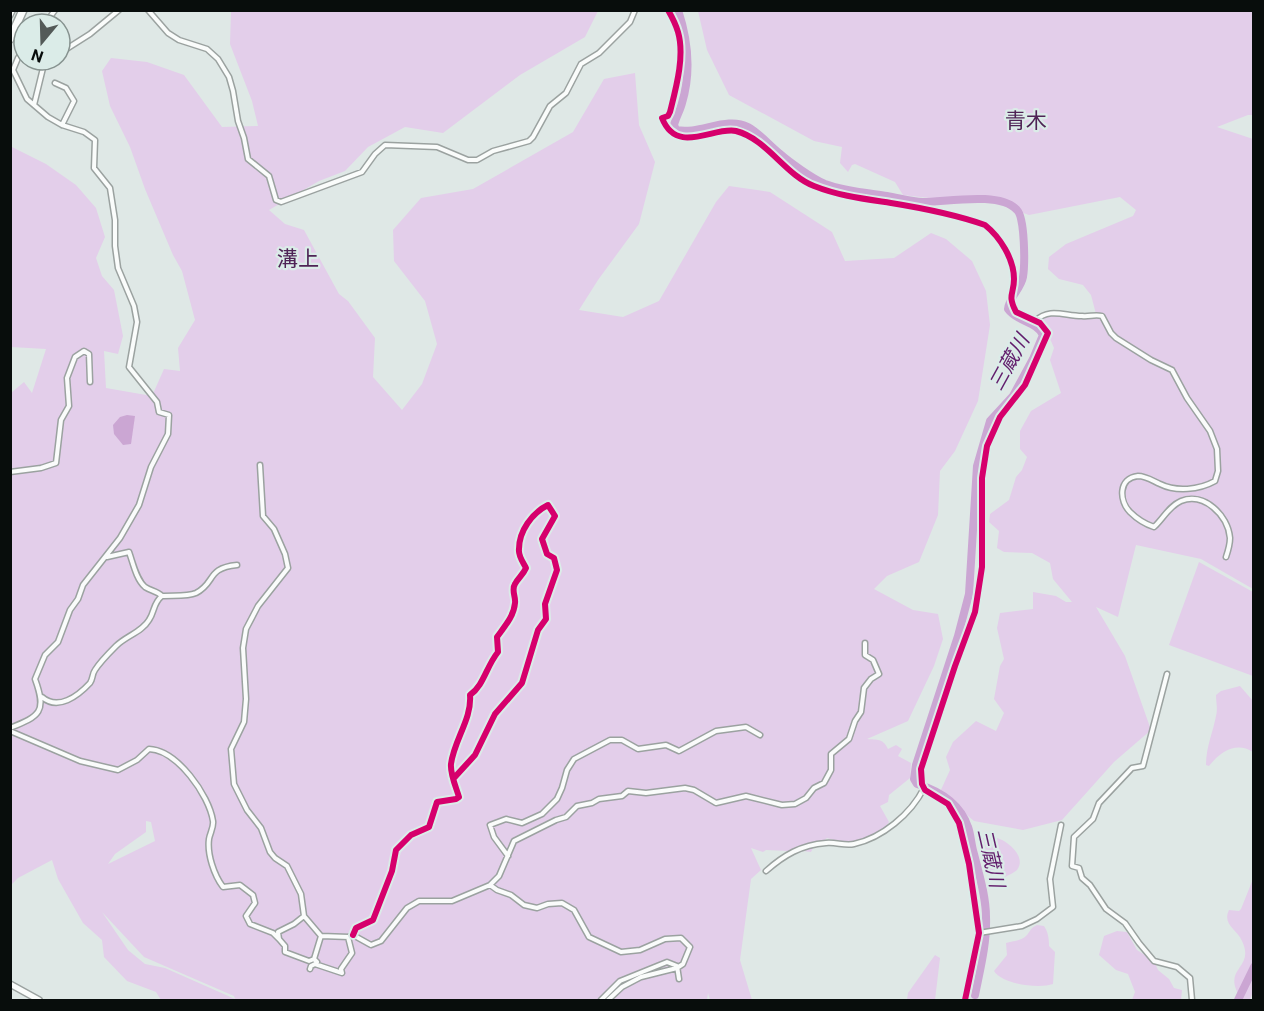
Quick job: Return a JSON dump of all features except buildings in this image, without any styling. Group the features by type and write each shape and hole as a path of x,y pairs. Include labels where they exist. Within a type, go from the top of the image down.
{"street":[{"path":"10,16 13,10"},
{"path":"72,45 119,10"},
{"path":"148,10 168,33 179,40 207,49 218,59 229,77 248,159 269,176 274,196 281,202 362,172 385,145 437,147 468,160 477,160 493,150 528,141 533,137 550,106 566,93 581,64 599,53 630,22 635,10"},
{"path":"668,10 678,31 680,44 680,58 670,112 668,116 662,118 671,131 685,137 701,138 733,131 756,142 795,175 812,186 838,194 932,210 985,225 991,229 1009,255 1014,280 1010,295 1016,312 1043,326 1048,333 1024,385 1000,417 987,446 982,478 982,567 975,612 921,769 923,786 914,803 897,821 873,837 851,845 825,843 799,848 787,853 766,871"},
{"path":"14,72 27,99 48,117 62,125 84,132 95,140 94,168 110,188 118,268 134,306 137,322 129,367 157,402 159,412 169,415 168,434 151,468 140,505 120,538 83,585 78,599 70,610 58,642 45,655 35,680 42,697 48,702 59,703 72,699 92,681 93,672 117,645 143,627 149,620 156,601 162,596 195,593 210,580 214,572 224,566 237,565"},
{"path":"34,105 42,72"},
{"path":"55,83 66,88 74,101 62,125"},
{"path":"1035,321 1047,313 1054,312 1102,316 1116,338 1172,370 1187,398 1210,431 1217,448 1218,471 1215,481 1193,488 1174,489 1142,476 1135,477 1128,480 1121,498 1124,506 1135,517 1154,528 1176,503 1196,499 1206,502 1217,511 1228,528 1230,539 1226,557"},
{"path":"10,472 41,468 56,463 61,420 69,406 67,378 75,357 84,351 90,354 90,382"},
{"path":"260,465 263,516 274,529 285,554 288,568 258,606 246,629 243,648 246,699 244,722 231,749 234,784 247,810 261,828 270,852 287,866 301,894 303,916 321,936 351,936 371,945 381,941 407,908 419,901 452,901 490,885 499,876 514,841 556,820 566,818 577,806 599,799 622,796 628,791 646,793 685,788 694,790 716,803 747,796 782,805 795,804 806,798 814,788 824,783 831,770 831,754 849,738 861,712 864,688 871,679 879,674 873,660 865,655 866,643"},
{"path":"310,969 315,964 342,973 340,969 352,953 351,936 356,928 373,920 392,871 396,850 411,835 429,827 437,802 459,797 454,778 451,766 460,731 471,707 470,695 478,689 489,664 498,652 497,637 509,621 516,602 513,589 526,568 518,552 522,533 537,511 548,505 555,516 542,539 547,554 554,558 557,570 545,604 546,619 538,630 522,683 495,714 476,755 454,778"},
{"path":"105,558 129,552 140,582 162,596"},
{"path":"1167,674 1143,766 1132,768 1099,803 1093,819 1074,837 1072,866 1079,868 1082,878 1090,885 1106,909 1125,923 1154,961 1177,967 1190,978 1192,1000"},
{"path":"10,730 32,720 39,712 42,697"},
{"path":"508,856 494,837 490,825 506,819 522,823 542,814 557,799 567,770 574,759 610,740 622,740 638,749 666,745 679,751 716,731 746,727 760,735"},
{"path":"10,730 80,760 118,770 137,760 149,749 156,749 173,757 204,797 213,822 208,840 212,864 219,882 223,887 240,885 253,894 255,903 246,916 249,924 273,933 285,946 285,952 309,961 315,961 321,936"},
{"path":"923,786 948,804 959,823 969,864 979,933 965,1000"},
{"path":"979,933 1022,926 1053,907 1050,879 1061,825"},
{"path":"490,885 511,895 524,905 537,908 562,903 574,910 589,938 621,952 640,950 665,939 681,938 690,947 683,964 677,968 641,977 622,987 608,1000"},
{"path":"279,939 278,932 294,924 303,916"},
{"path":"601,1000 620,981 667,962 677,968 679,979"},
{"path":"10,984 39,1000"}],"shaded area":[{"path":"231,11 598,11 585,37 520,75 443,133 405,127 368,147 345,171 319,181 269,210 285,224 304,230 339,294 348,301 375,338 373,377 402,410 422,384 437,344 425,301 394,261 393,230 421,198 473,189 573,132 604,79 635,73 639,125 655,162 639,224 579,310 623,317 659,301 716,202 729,186 770,192 832,232 845,261 894,258 931,233 946,239 972,261 986,291 990,325 978,401 955,451 940,471 938,515 919,562 887,576 874,589 913,610 938,614 943,639 934,666 908,721 867,739 882,741 888,749 896,745 902,749 898,756 911,763 910,778 889,795 888,802 880,806 889,822 881,833 851,845 827,838 814,846 811,852 791,853 766,850 763,852 751,848 761,870 751,879 740,960 752,1000 710,1000 708,993 707,1000 161,1000 156,992 127,981 104,957 102,940 83,923 58,879 52,860 18,878 11,885 11,393 24,382 32,393 46,349 11,347 10,146 46,164 76,185 96,208 105,237 96,258 102,276 114,290 123,336 118,354 104,351 106,388 152,396 164,369 180,371 178,348 195,320 182,271 145,189 130,147 110,106 102,71 111,58 147,62 184,75 222,127 258,126 252,101 230,44","holes":["146,821 151,822 155,841 108,864 115,854 146,832","102,912 144,957 234,996 235,999 165,968 145,964 128,950"]},
{"path":"698,11 1253,11 1253,115 1217,127 1253,139 1253,589 1201,559 1136,545 1118,617 1096,607 1125,656 1151,730 1114,762 1062,820 1023,830 974,821 940,792 950,770 946,757 953,742 976,721 996,731 1004,713 994,699 1000,666 1004,659 997,628 1000,613 1033,609 1033,592 1056,596 1066,602 1072,602 1053,579 1050,563 1032,553 1004,552 997,548 999,531 989,522 990,514 1009,500 1016,477 1022,470 1027,457 1020,449 1020,431 1031,411 1061,393 1050,360 1054,348 1035,321 1047,313 1096,314 1091,295 1083,285 1059,279 1048,269 1049,257 1066,244 1133,216 1136,210 1120,197 1029,215 1018,211 1012,205 982,197 938,199 903,195 895,182 855,164 848,172 840,163 842,147 814,141 729,95 707,50"},
{"path":"135,416 131,444 123,445 114,434 113,425 120,417"},
{"path":"1199,562 1253,592 1253,676 1169,645"},
{"path":"1240,686 1253,701 1253,752 1235,748 1218,756 1209,766 1206,765 1208,746 1217,713 1216,695 1221,691"},
{"path":"983,838 997,838 1011,846 1020,860 1017,870 1005,877 989,872 983,851"},
{"path":"1253,879 1253,991 1250,1000 1242,1000 1234,981 1245,958 1245,951 1227,915 1229,910 1239,911 1241,909"},
{"path":"1037,925 1044,926 1049,946 1055,952 1053,984 1039,986 1021,984 998,975 994,971 1007,955 1006,943 1024,938"},
{"path":"1117,931 1127,932 1137,950 1154,961 1158,970 1169,979 1174,988 1182,990 1181,1000 1132,1000 1135,992 1128,974 1116,970 1099,955 1104,936"},
{"path":"935,955 940,958 935,1000 907,1000 908,993"}],"waterway":[{"name":"三蔵川","path":"678,10 686,45 687,80 674,125 676,130 685,131 722,124 740,124 756,132 801,170 820,182 832,186 919,202 986,199 1009,204 1020,215 1024,242 1023,277 1008,309 1016,317 1036,327 1043,335 1013,396 990,421 977,466 969,594 958,636 916,765 914,779 917,784 934,790 948,799 960,811 969,830 986,909 984,947 975,995"},
{"path":"1238,1000 1254,967"}],"cycle path":[{"path":"668,10 678,32 681,51 670,112 668,116 662,118 669,129 677,135 686,137 736,131 757,141 794,174 814,186 852,197 938,212 985,225 1001,242 1012,264 1014,279 1011,298 1016,312 1040,323 1048,333 1025,385 1000,417 987,446 982,478 982,567 975,612 921,769 922,784 925,790 948,804 959,823 969,864 979,933 965,1000"},
{"path":"353,935 356,928 373,920 392,871 396,850 411,835 429,827 437,802 459,797 452,776 451,764 466,721 470,695 479,686 498,652 497,637 513,612 514,586 526,568 519,554 521,536 532,518 548,505 555,516 542,539 547,554 554,558 557,570 545,604 546,619 538,630 522,683 495,714 475,755 454,778"}],"district":[{"name":"青木","path":"1026,121"},
{"name":"溝上","path":"298,259"}]}
